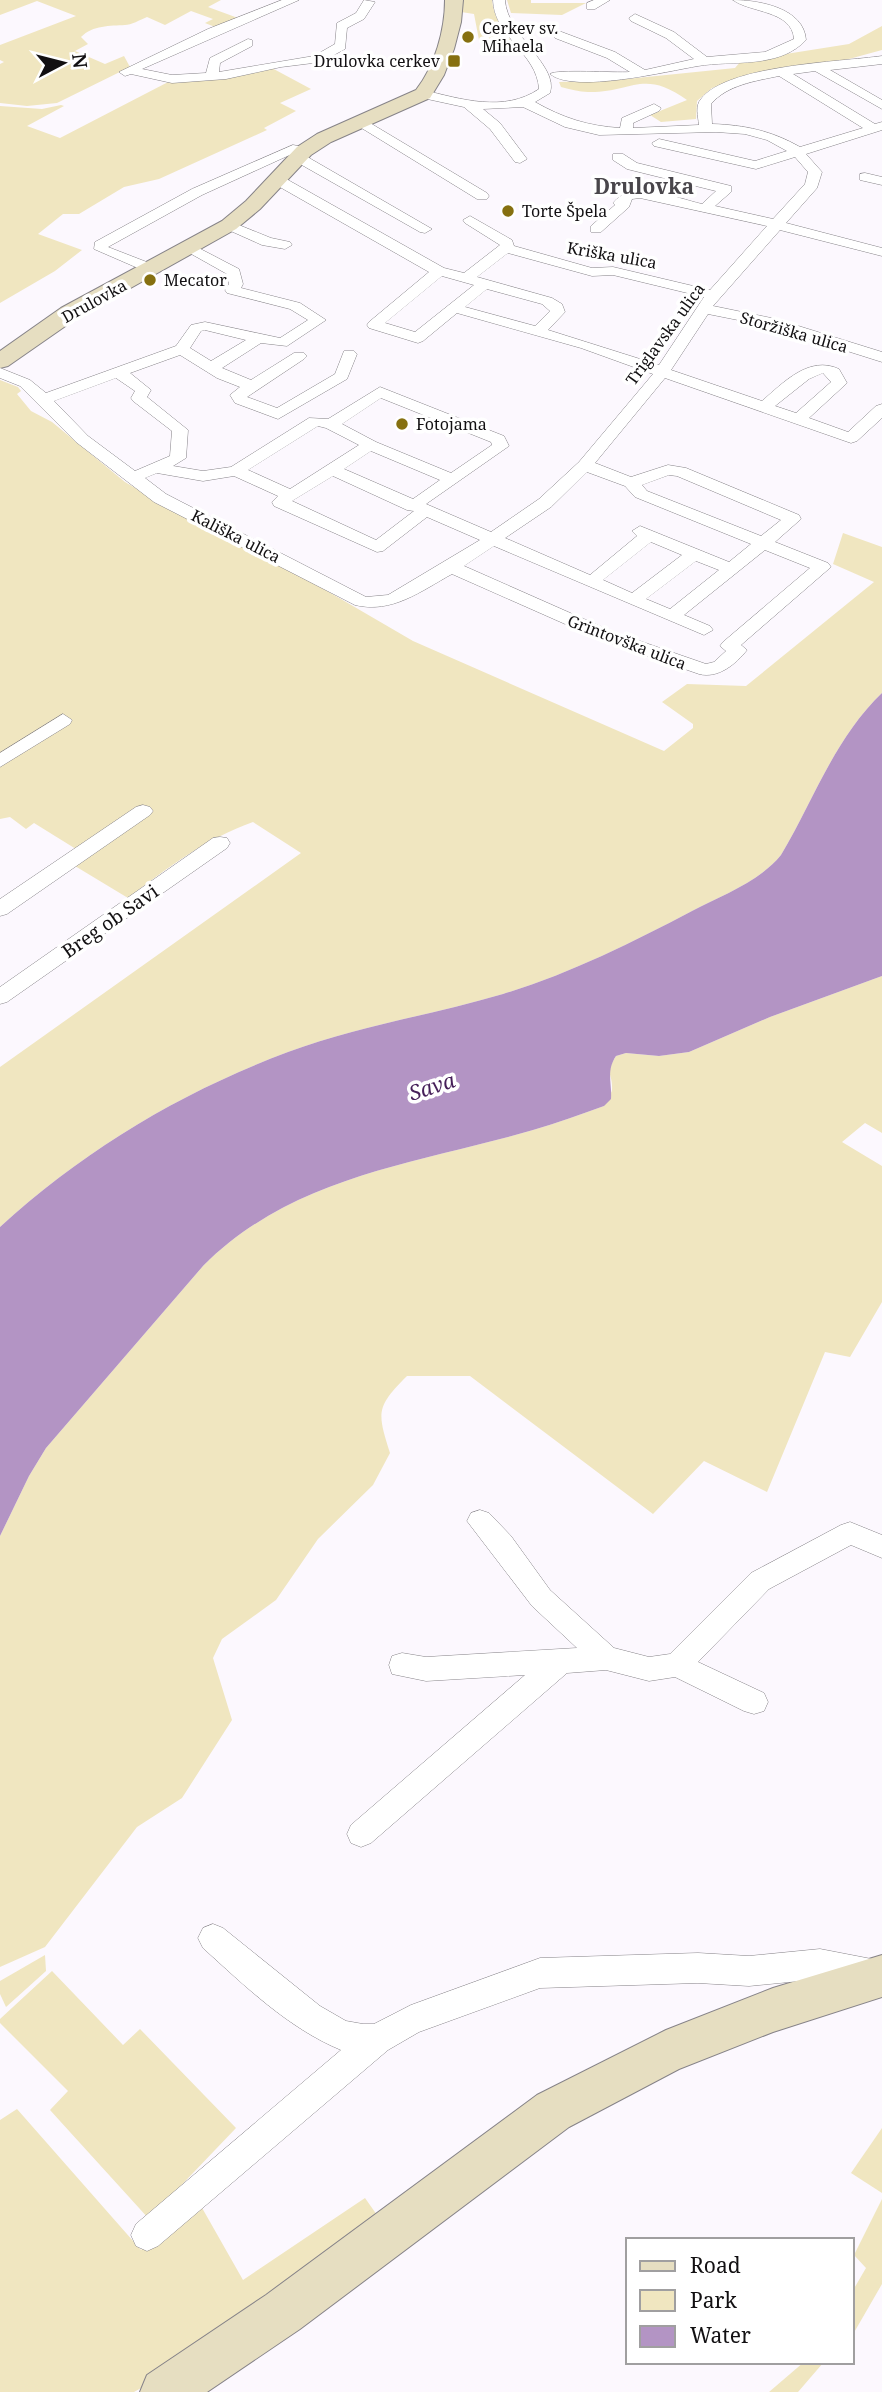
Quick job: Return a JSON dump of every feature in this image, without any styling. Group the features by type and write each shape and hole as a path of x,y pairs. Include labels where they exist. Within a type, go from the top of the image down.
{"street":[{"path":"293,0 212,32 126,71 172,79 212,76 317,58 341,46 341,26 360,16 370,1"},
{"path":"423,94 432,84 442,60 455,9 454,0"},
{"path":"423,94 493,106 525,102 545,90 546,83 505,24 498,6 499,0"},
{"path":"591,6 604,0"},
{"path":"556,74 597,78 643,74 704,61 770,56 800,40 798,24 739,0"},
{"path":"635,18 670,35 704,61"},
{"path":"559,35 611,55 643,74"},
{"path":"212,76 214,61 248,43"},
{"path":"525,102 578,128 626,132 706,128 704,111 707,100 719,90 741,81 818,68 864,68 882,60"},
{"path":"818,68 882,105"},
{"path":"782,73 878,127"},
{"name":"Drulovka","path":"0,361 69,313 152,270 229,225 253,205 301,154 324,138 423,94"},
{"path":"467,103 495,126 520,159"},
{"path":"626,132 628,121 654,108"},
{"path":"360,121 482,196"},
{"path":"659,142 756,165 878,127"},
{"name":"Triglavska ulica","path":"585,465 662,372 709,302 812,185 815,172 809,161 796,151 768,136 735,128 706,128"},
{"name":"Drulovka","path":"152,270 101,249 100,245 197,192 276,155 293,149 301,154"},
{"path":"301,154 425,229"},
{"path":"618,157 632,166 726,189 706,207"},
{"path":"865,177 882,181"},
{"path":"276,179 439,271 547,301 557,307 558,312 537,332"},
{"path":"676,201 697,183"},
{"path":"596,229 624,204 620,203 628,195 652,195 880,249"},
{"name":"Kriška ulica","path":"470,220 507,243 506,248 592,272 613,271 709,302"},
{"path":"229,225 267,242 285,245"},
{"path":"44,399 181,349 196,328 205,326 282,343 319,320 295,306 232,290 236,284 234,272 191,248"},
{"path":"467,278 506,248"},
{"path":"439,271 374,325 418,338 485,284"},
{"name":"Storžiška ulica","path":"709,302 882,357"},
{"path":"454,308 586,345 850,438 882,409"},
{"path":"213,367 257,339"},
{"path":"181,349 222,375 250,386"},
{"path":"349,354 361,384"},
{"path":"299,356 238,395 241,400 273,414 286,412 361,384 498,439 501,446 452,479 377,547 280,502 370,445"},
{"name":"Storžiška ulica","path":"765,407 804,373 815,370 830,371 838,377 839,383 799,419"},
{"path":"117,371 143,390 139,398 180,430 178,458 132,478"},
{"name":"Kališka ulica","path":"0,373 24,383 44,399 82,439 160,498 361,601 373,603 393,600 493,540 545,503 585,465"},
{"path":"155,468 203,476 236,471 323,423 361,384"},
{"path":"286,412 323,423 452,479"},
{"name":"Grintovška ulica","path":"451,567 605,635 705,670 720,666 738,650 729,646 822,567 641,494 631,483 585,465"},
{"path":"332,470 705,630"},
{"path":"631,483 668,470 680,471 793,519 672,616"},
{"path":"236,471 290,495"},
{"path":"591,582 644,533 729,568"},
{"path":"635,599 694,554"},
{"path":"0,761 63,720"},
{"path":"0,909 143,811"},
{"name":"Breg ob Savi","path":"0,997 220,843"},
{"path":"480,1521 502,1544 541,1598 606,1658"},
{"path":"677,1665 760,1581 850,1533 882,1547"},
{"path":"402,1665 426,1669 606,1658 649,1669 677,1665 754,1702"},
{"path":"361,1834 561,1661"},
{"path":"213,1938 292,2003 337,2033 350,2038 377,2039"},
{"path":"147,2235 377,2039 411,2020 540,1973 698,1968 749,1971 820,1965 882,1976"},
{"path":"164,2392 283,2312 553,2111 666,2052 773,2010 882,1976"}],"green space":[{"path":"0,0 221,0 208,7 238,18 215,27 205,23 213,19 191,11 165,25 147,17 130,24 91,30 81,37 88,44 75,51 105,64 124,56 130,67 57,103 27,106 0,103 0,64 4,62 0,60 0,45 76,16 37,1 0,15"},
{"path":"460,0 492,0 498,20 518,50 506,54 479,40 474,14 461,12"},
{"path":"507,0 586,3 562,15 511,13"},
{"path":"882,26 882,50 838,62 736,79 712,88 697,101 696,119 661,122 650,115 687,100 659,85 637,84 588,92 561,87 559,82 617,80 735,68 741,61 849,44"},
{"path":"270,67 311,89 280,103 296,111 264,128 267,130 159,179 124,187 79,214 63,214 38,234 82,250 55,271 0,303 0,106 42,109 64,106 27,126 60,138 172,80"},
{"path":"0,380 18,387 21,391 17,394 31,411 52,422 125,482 170,508 298,574 413,641 664,751 693,728 693,724 662,702 687,684 746,686 874,582 833,564 843,533 882,547 882,693 865,711 838,750 781,855 751,880 623,946 552,977 503,994 314,1043 210,1085 100,1148 32,1199 0,1227 0,1067 301,853 253,822 204,845 128,898 70,863 84,854 34,823 26,829 10,817 0,819"},
{"path":"882,976 882,1133 865,1123 842,1142 882,1166 882,1302 850,1357 825,1352 767,1492 704,1461 653,1514 470,1376 407,1376 389,1395 382,1411 381,1419 390,1453 373,1485 318,1539 276,1600 222,1639 213,1658 232,1720 182,1798 137,1827 45,1947 0,1967 0,1536 46,1448 203,1266 239,1235 277,1211 317,1192 401,1164 533,1130 604,1106 612,1090 610,1071 616,1056 626,1053 659,1056 689,1052 770,1017"},
{"path":"45,1955 46,1971 6,2007 0,1994 0,1981"},
{"path":"52,1971 123,2045 140,2029 236,2128 149,2219 50,2110 68,2091 0,2023 0,2019"},
{"path":"17,2109 141,2250 197,2199 243,2280 365,2198 377,2215 163,2376 134,2392 0,2392 0,2120"},
{"path":"882,2128 882,2193 851,2173"},
{"path":"882,2199 882,2284 854,2333 854,2289 866,2268 854,2255"},
{"path":"802,2364 822,2364 798,2392 769,2392"}],"water":[{"name":"Sava","path":"882,693 882,976 770,1017 689,1052 659,1056 626,1053 616,1056 610,1072 611,1099 604,1106 533,1130 358,1177 276,1211 239,1235 203,1266 46,1448 0,1536 0,1227 32,1199 100,1148 210,1085 314,1043 503,994 552,977 623,946 751,880 781,855 838,750 865,711"}],"place":[{"name":"Cerkev sv. Mihaela","path":"468,37"},
{"name":"Drulovka cerkev","path":"454,61"},
{"name":"Torte Špela","path":"508,211"},
{"name":"Mecator","path":"150,280"},
{"name":"Fotojama","path":"402,424"}],"district":[{"name":"Drulovka","path":"644,187"}]}
